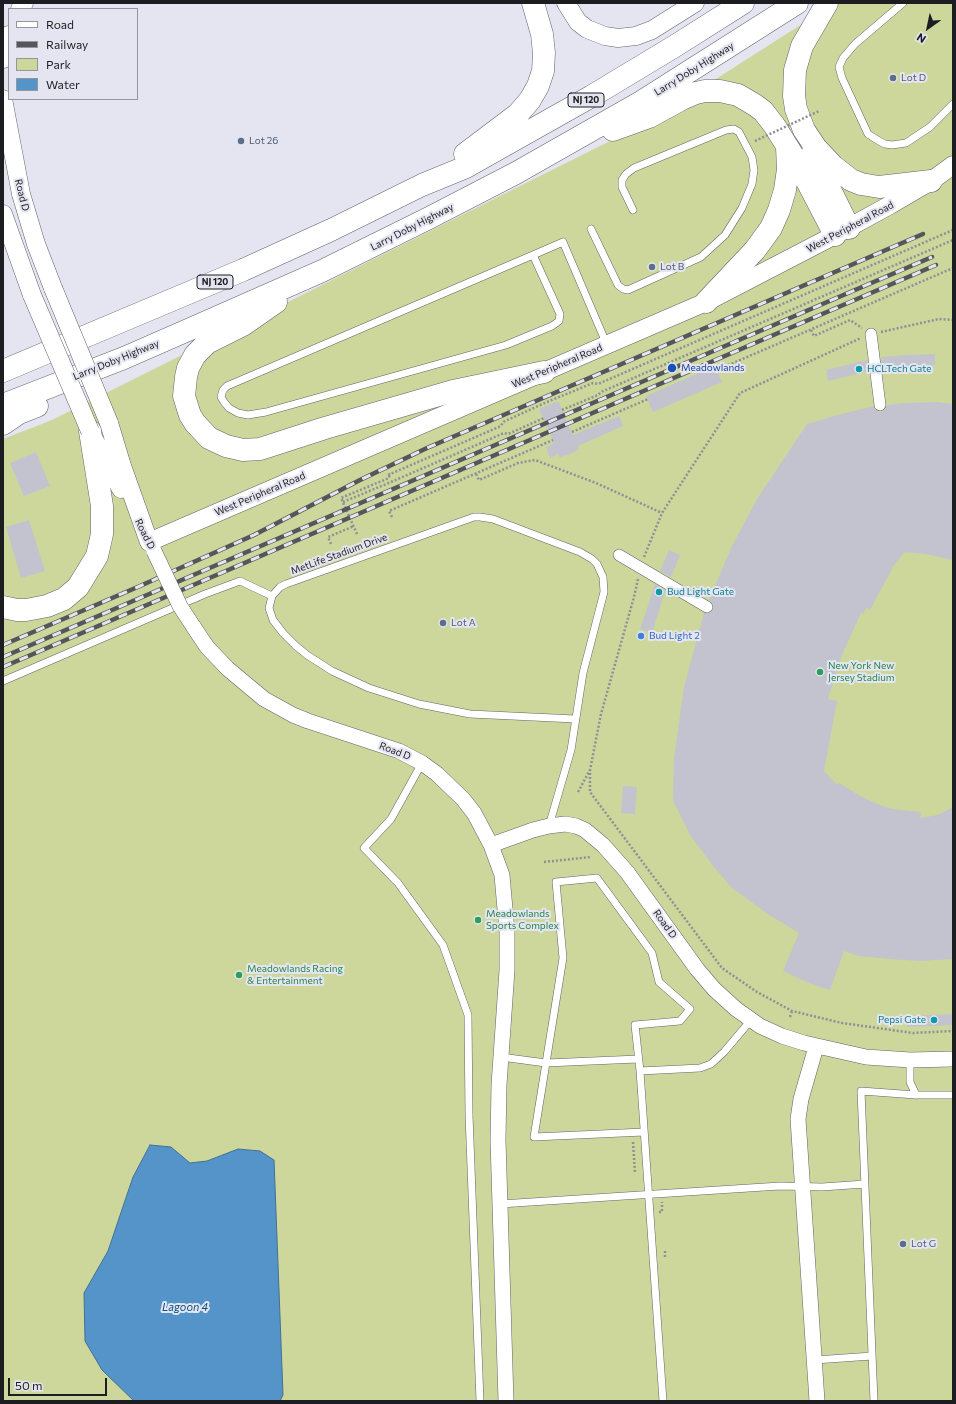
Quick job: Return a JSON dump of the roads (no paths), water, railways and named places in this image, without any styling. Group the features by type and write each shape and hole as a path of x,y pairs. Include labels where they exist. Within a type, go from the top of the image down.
{"highway":[{"path":"422,185 511,121 530,100 541,78 544,62 542,34 533,3"},
{"name":"NJ 120","path":"3,371 256,264 331,230 422,185 466,166 642,67 744,3"},
{"name":"Larry Doby Highway","path":"3,405 124,358 322,271 467,199 642,102 797,3"},
{"path":"827,3 802,46 795,70 794,82 796,109 804,130 833,166 851,180 861,184 879,187 931,181"},
{"path":"559,149 649,117 696,93 712,90 730,92 755,105 769,118 842,232"},
{"path":"810,139 842,232"},
{"path":"706,302 756,250 771,228 779,210 785,190 788,169 787,147"},
{"path":"322,271 243,325 207,343 195,355 188,368 184,396 190,415 198,427 209,438 234,449 260,449 325,428 453,391 544,372"},
{"path":"3,424 19,413 53,399 124,358"},
{"path":"3,607 26,610 47,606 64,599 78,587 97,556 102,534 99,427"}],"street":[{"path":"566,3 570,12 578,22 587,29 605,36 618,38 636,36 644,33 688,5"},
{"path":"3,59 8,39"},
{"name":"Road D","path":"3,99 21,194 36,244 53,288 99,427"},
{"name":"West Peripheral Road","path":"151,546 706,302 842,232 931,181 953,165"},
{"name":"Road D","path":"3,214 32,296 99,427 151,546 180,606 207,647 228,669 264,699 293,715 399,751 422,764 441,778 463,799 477,818 491,845 549,826 565,824 576,826 584,830 603,845 628,872 697,969 714,989 750,1020 776,1034 816,1047 866,1057 910,1060 953,1059"},
{"path":"871,334 880,405"},
{"path":"619,555 707,607"},
{"path":"491,845 502,875 507,932 507,970 501,1057 498,1140 506,1401"},
{"path":"816,1047 801,1099 798,1119 817,1401"}],"lane":[{"path":"903,3 855,44 843,58 839,67 842,78 868,134 885,144 892,146 906,143 930,127 953,104"},
{"path":"591,229 618,285 622,289 628,290 701,257 725,235 742,208 752,184 754,170 752,157 739,132 734,129 726,130 634,168 622,180 622,187 633,210"},
{"path":"533,255 560,314 559,321 552,326 506,344 266,412 248,415 238,413 229,408 221,397 223,390 227,386 563,242 607,345"},
{"name":"MetLife Stadium Drive","path":"272,596 280,587 286,584 474,517 493,519 580,552 592,559 597,564 603,577 604,592 582,673 571,750 549,826"},
{"path":"3,681 205,594 240,581 272,596 269,608 273,620 283,633 307,656 332,671 369,688 419,704 457,712 495,716 575,719"},
{"path":"422,764 391,819 364,848 398,883 443,945 468,1015 469,1115 480,1401"},
{"path":"644,1132 534,1137 563,958 556,882 597,878 652,953 659,982 690,1009 680,1021 635,1025 640,1071 663,1401"},
{"path":"640,1071 700,1068 711,1064 724,1052 750,1020"},
{"path":"501,1057 546,1063 638,1059"},
{"path":"910,1060 910,1082 916,1095"},
{"path":"874,1401 862,1091 916,1095 953,1095"},
{"path":"500,1204 780,1186 822,1187 865,1184"},
{"path":"815,1360 872,1356"}],"water":[{"name":"Lagoon 4","path":"150,1145 171,1147 190,1163 207,1161 238,1149 260,1151 274,1160 283,1395 280,1401 134,1401 102,1370 85,1341 84,1293 108,1251 133,1177"}],"railway":[{"path":"3,645 254,535 360,480 427,448 923,234"},
{"path":"3,657 932,257"},
{"path":"3,667 936,265"}],"place":[{"name":"Lot D","path":"893,78"},
{"name":"Lot 26","path":"241,141"},
{"name":"Lot B","path":"652,267"},
{"name":"Meadowlands","path":"672,368"},
{"name":"HCLTech Gate","path":"859,369"},
{"name":"Bud Light Gate","path":"659,592"},
{"name":"Lot A","path":"443,623"},
{"name":"Bud Light 2","path":"641,636"},
{"name":"New York New Jersey Stadium","path":"820,672"},
{"name":"Meadowlands Sports Complex","path":"478,920"},
{"name":"Meadowlands Racing & Entertainment","path":"239,975"},
{"name":"Pepsi Gate","path":"934,1020"},
{"name":"Lot G","path":"903,1244"}]}
